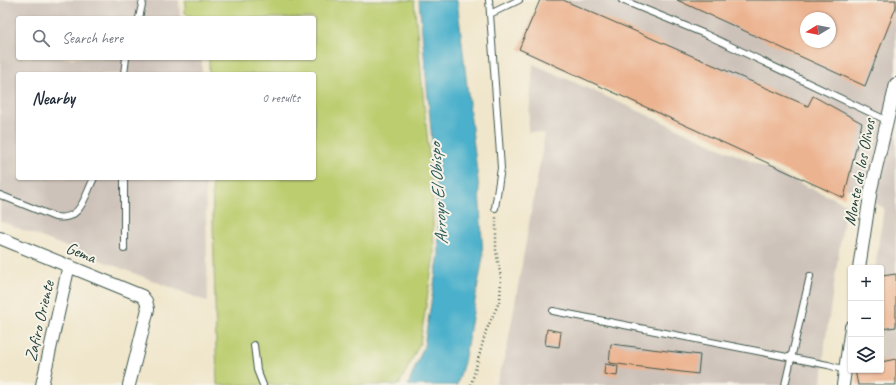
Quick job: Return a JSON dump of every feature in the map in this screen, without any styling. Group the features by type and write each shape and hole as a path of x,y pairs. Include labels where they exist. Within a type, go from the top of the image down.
{"street":[{"name":"Monte de los Olivos","path":"859,265 871,189 886,120 896,84"},
{"name":"Gema","path":"0,238 142,296 146,301 148,309 129,385"},
{"name":"Zafiro Oriente","path":"42,385 69,265"},
{"path":"843,385 850,337"}],"lane":[{"path":"139,16 143,0"},
{"path":"488,0 501,168 496,208"},
{"path":"490,14 519,0"},
{"path":"622,0 705,34 886,120"},
{"path":"124,72 126,60"},
{"path":"0,195 55,217 63,218 72,216 78,212 93,180"},
{"path":"124,180 124,249"},
{"path":"785,385 790,357 810,276"},
{"path":"552,312 790,357 845,370"},
{"path":"254,345 257,370 263,385"}],"path":[{"path":"471,385 486,332 500,300 501,278 496,251 496,208"}],"shaded area":[{"path":"0,0 179,0 180,16 16,16 16,60 202,60 202,72 16,72 16,180 205,180 208,302 0,221"},
{"path":"555,0 896,0 896,385 858,385 860,373 884,373 884,265 875,265 884,208 840,185"},
{"path":"533,64 846,204 825,344 822,385 496,385 507,348 545,134 528,131"}],"green space":[{"path":"185,0 288,0 293,2 302,0 414,0 432,187 434,255 420,343 399,385 217,385 212,180 316,180 316,72 209,72 209,60 316,60 316,16 191,16 185,13"}],"water":[{"name":"Arroyo El Obispo","path":"419,0 457,0 479,189 483,257 464,362 457,385 408,385 424,346 439,254 437,194"}],"building":[{"path":"540,0 563,0 808,106 813,96 862,123 844,198 519,49"},
{"path":"677,0 896,0 896,7 865,86"},
{"path":"896,274 896,327 884,329 884,301 884,276"},
{"path":"547,329 561,332 559,347 545,345"},
{"path":"611,344 700,355 698,374 609,363"},
{"path":"896,359 896,385 858,385 856,373 884,373 884,361"},
{"path":"605,364 618,366 617,376 604,374"}]}
